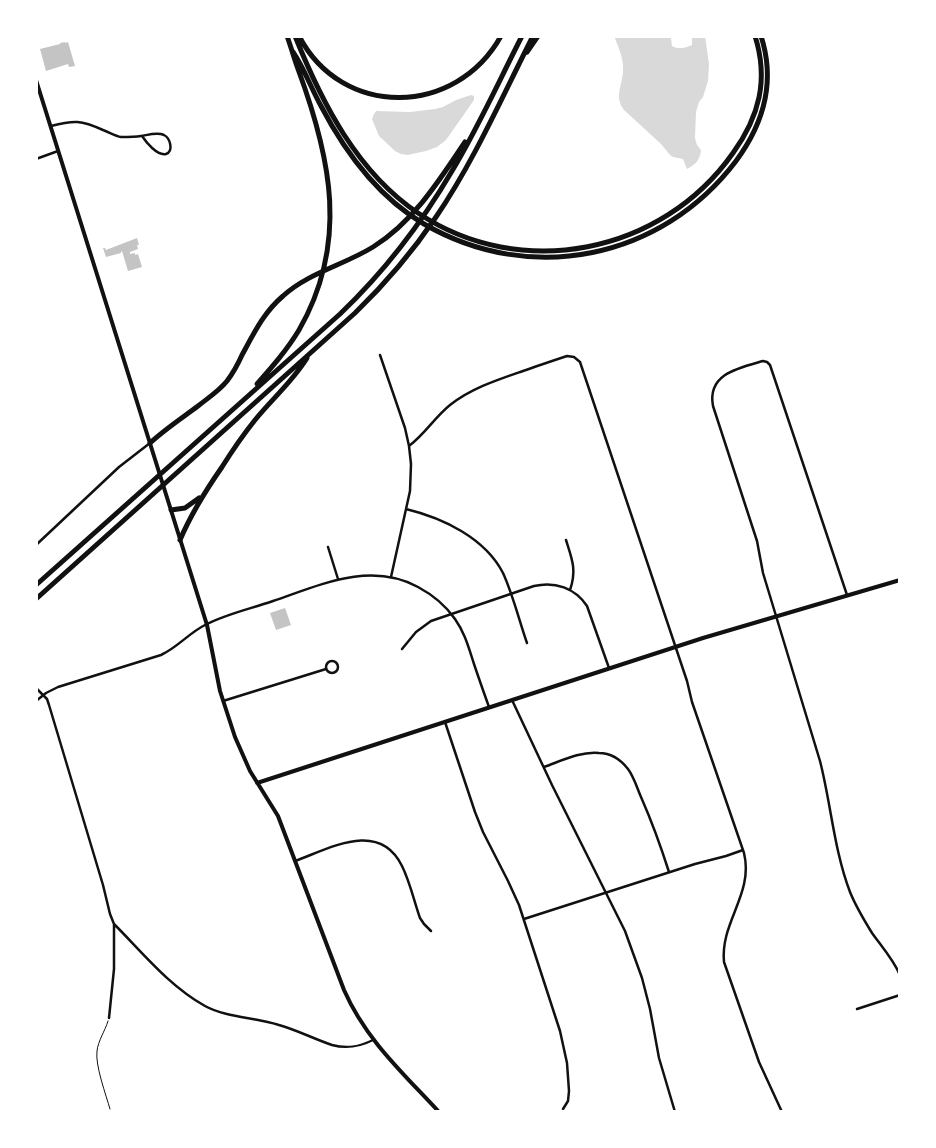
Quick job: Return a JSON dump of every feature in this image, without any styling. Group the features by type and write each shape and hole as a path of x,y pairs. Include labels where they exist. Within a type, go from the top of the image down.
{"highway":[{"path":"245,399 280,358 309,311 321,278 329,239 330,197 327,174 316,122 287,36"},
{"path":"295,36 322,95 342,131 370,169 400,203"},
{"path":"299,36 314,59 329,73 344,83 355,89 372,94 398,98 431,93 447,88 457,82 482,62 501,36"},
{"path":"36,585 347,307 383,269 434,200 457,163 522,36"},
{"path":"36,599 309,354 370,297 399,265 449,197 533,36"},
{"path":"523,56 531,48 538,36"},
{"path":"454,236 510,248 534,251 565,250 617,240 649,227 675,211 696,195 719,171 735,151 751,122 758,105 762,84 761,62 755,36"},
{"path":"293,52 322,108 343,143 372,181 425,224 481,248 508,254 542,257 568,256 600,251 624,244 652,232 673,220 698,201 720,180 737,159 754,131 764,106 768,82 767,62 762,36"},
{"path":"150,443 159,434 223,386 234,372 262,319 285,293 301,282 373,247 402,225 429,194 478,123"},
{"path":"180,540 189,519 203,495 246,430 297,372 309,354"},
{"path":"171,510 187,508 203,495"}],"main road":[{"path":"36,80 206,624 223,701 231,724 244,757 275,812 344,990 356,1016 373,1040 439,1112"},
{"path":"257,783 675,646 900,580"}],"street":[{"path":"51,126 68,121 87,123 120,137 142,136 151,133 164,135 169,140 170,150 168,153 160,153 147,143 142,136"},
{"path":"36,158 58,151"},
{"path":"380,355 405,428 412,473 410,491 391,577"},
{"path":"409,446 445,409 468,393 486,384 564,357 574,356 581,364 687,681 692,702 743,850 746,878 725,940 724,962 759,1062 782,1112"},
{"path":"847,595 770,366 767,362 760,362 725,374 716,383 713,390 714,410 757,541 763,573 823,773 836,845 846,881 861,914 872,933 889,954 900,975"},
{"path":"36,546 119,467 150,443"},
{"path":"406,509 426,514 447,523 479,544 491,555 500,567 527,642"},
{"path":"566,540 574,568 570,590"},
{"path":"328,547 338,579"},
{"path":"36,701 64,685 156,657 171,650 206,624 223,617 338,579 364,575 391,577 415,585 441,602 459,626 466,640 489,708"},
{"path":"402,649 413,635 431,621 534,586 544,584 558,585 570,590 582,599 589,610 609,668"},
{"path":"331,660 336,661 338,665 337,671 333,673 326,669 327,662 331,660"},
{"path":"223,701 326,669"},
{"path":"36,688 49,705 114,924 114,969 109,1018"},
{"path":"512,700 543,768 625,931 642,978 650,1010 658,1058 675,1111 671,1112"},
{"path":"445,722 483,832 508,881 524,919 560,1031 566,1052 569,1094 568,1101 563,1108"},
{"path":"543,768 575,756 599,752 610,755 622,762 631,773 637,786 669,872"},
{"path":"294,861 352,840 368,840 379,844 389,850 400,863 420,918 431,931"},
{"path":"524,919 743,850"},
{"path":"114,924 183,992 206,1007 225,1014 277,1024 341,1047 355,1047 373,1040"},
{"path":"857,1009 900,995"}],"path":[{"path":"109,1018 98,1044 96,1055 110,1109"}],"shaded area":[{"path":"614,36 672,36 672,46 684,48 692,45 692,36 705,36 709,64 708,81 696,112 695,138 701,150 697,161 687,169 683,159 670,155 621,105 619,94 623,63"},
{"path":"471,95 474,96 474,100 446,140 437,147 426,151 408,155 395,151 379,136 372,119 376,111 410,112 435,109"}],"building":[{"path":"68,42 75,66 69,67 68,64 46,71 40,49"},
{"path":"137,238 138,249 130,252 130,254 138,254 142,267 128,271 122,251 121,253 106,257 103,248 106,250"},
{"path":"285,608 291,625 276,630 270,613"}]}
